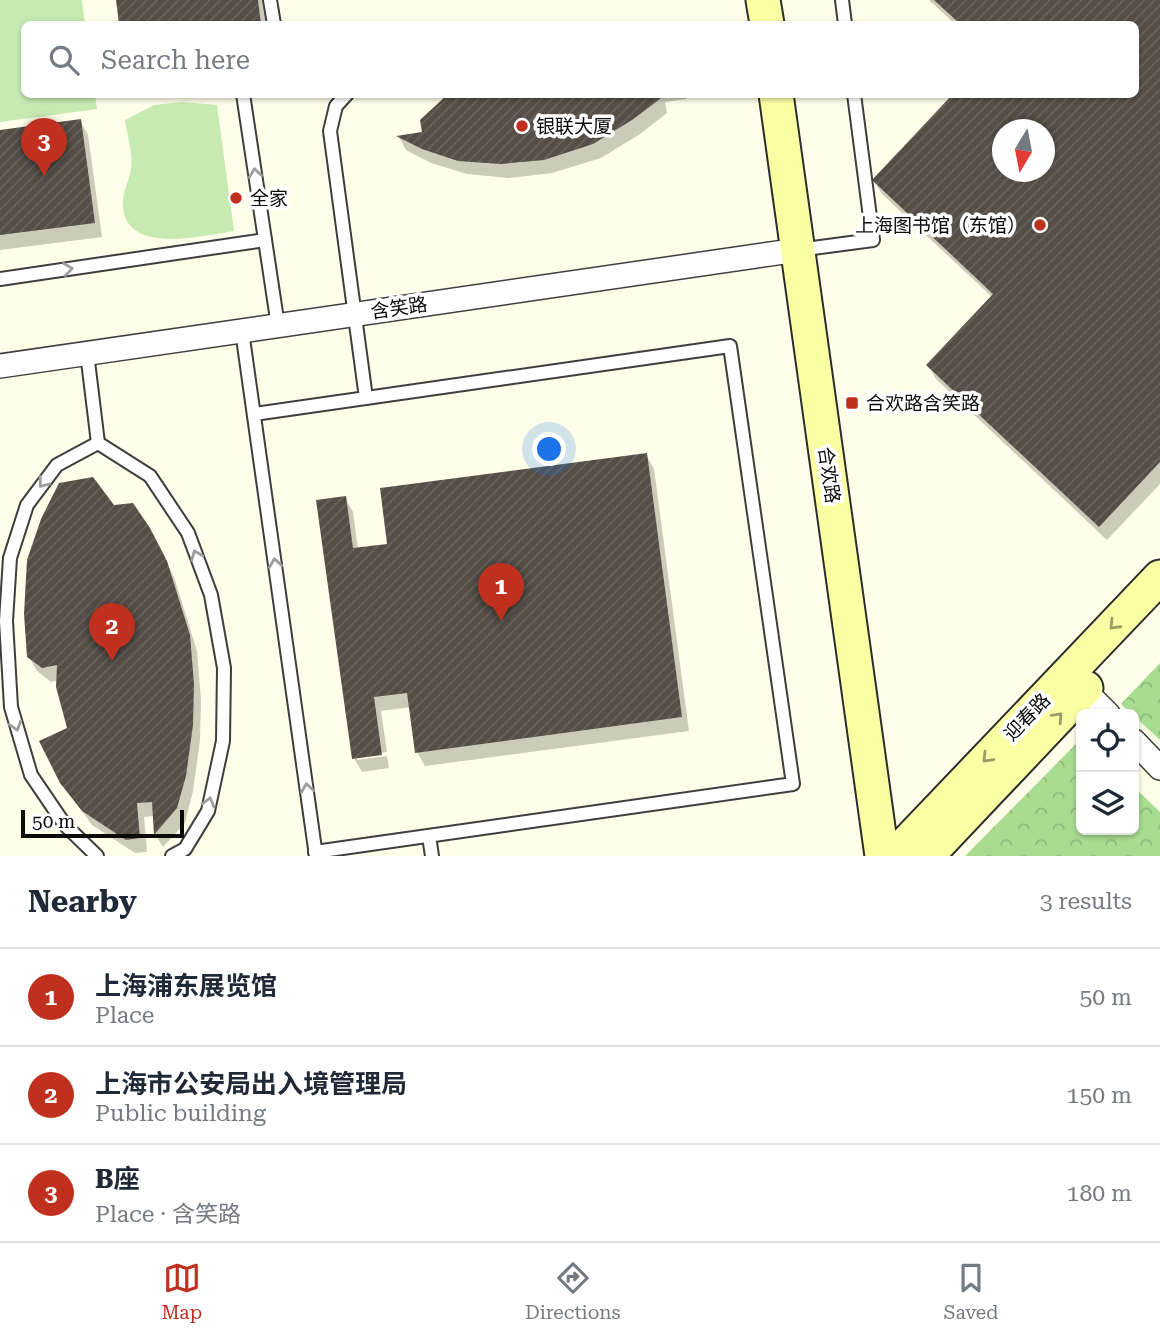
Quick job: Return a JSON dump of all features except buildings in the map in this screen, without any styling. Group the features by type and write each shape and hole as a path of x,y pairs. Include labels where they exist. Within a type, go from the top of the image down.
{"street":[{"path":"763,0 766,21"},
{"name":"合欢路","path":"777,98 882,856"},
{"name":"含笑路","path":"0,366 798,250"},
{"name":"迎春路","path":"928,856 1076,682 1160,577"},
{"name":"迎春路","path":"894,856 1076,682 1160,610"},
{"path":"1076,682 1103,709"},
{"path":"1139,746 1160,768"}],"lane":[{"path":"270,0 274,21"},
{"path":"842,0 845,21"},
{"path":"244,98 278,326"},
{"path":"343,98 336,106 330,131 366,398"},
{"path":"798,250 873,240 855,98"},
{"path":"0,279 265,240"},
{"path":"242,331 316,854 793,784 730,346 254,414"},
{"path":"87,353 97,443"},
{"path":"97,443 57,465 27,505 10,558 6,621 11,707 31,775 65,825 97,856"},
{"path":"97,443 150,476 188,533 211,594 223,668 223,741 208,810 184,849 172,856"},
{"path":"429,836 432,856"}],"green space":[{"path":"0,0 82,0 85,21 21,21 21,98 95,98 97,109 0,122"},
{"path":"182,102 217,105 234,231 165,239 134,230 126,218 123,200 130,172 131,151 125,120 154,105"},
{"path":"1160,663 1160,740 1139,721 1139,709 1126,709 1121,704"},
{"path":"1076,744 1076,835 1139,835 1139,792 1160,812 1160,856 965,856"}],"place":[{"name":"银联大厦","path":"522,126"},
{"name":"B座","path":"44,176"},
{"name":"全家","path":"236,198"},
{"name":"上海图书馆（东馆）","path":"1040,225"},
{"name":"合欢路含笑路","path":"852,403"},
{"name":"上海浦东展览馆","path":"501,621"},
{"name":"上海市公安局出入境管理局","path":"112,661"}]}
